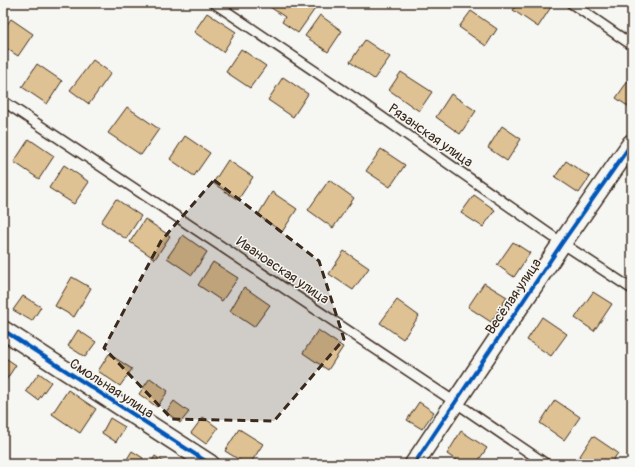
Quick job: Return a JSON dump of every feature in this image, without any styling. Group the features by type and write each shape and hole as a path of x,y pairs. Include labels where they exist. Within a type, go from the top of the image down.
{"street":[{"name":"Весёлая улица","path":"414,464 562,243 632,142"},
{"name":"Смольная улица","path":"3,330 210,464"}],"lane":[{"name":"Рязанская улица","path":"214,3 356,99 562,243 632,289"},
{"path":"571,3 632,45"},
{"name":"Ивановская улица","path":"3,101 546,464"}],"highlighted area":[{"path":"214,180 319,261 344,339 274,421 172,419 104,348 161,241"}],"building":[{"path":"264,3 319,3 298,33 282,22 285,17"},
{"path":"518,3 553,4 538,27 513,10"},
{"path":"471,11 497,29 486,46 459,27"},
{"path":"207,13 236,32 223,52 194,32"},
{"path":"320,15 342,31 328,52 305,36"},
{"path":"11,19 33,34 18,56 3,46 3,30"},
{"path":"365,40 390,57 374,79 350,62"},
{"path":"241,49 266,66 250,88 226,72"},
{"path":"93,60 111,73 89,104 70,90"},
{"path":"37,64 62,81 47,104 22,87"},
{"path":"401,72 432,92 419,111 389,90"},
{"path":"632,75 632,109 616,98"},
{"path":"283,77 308,94 293,117 268,100"},
{"path":"451,94 476,111 460,134 436,117"},
{"path":"127,107 159,129 141,155 108,133"},
{"path":"502,126 521,139 507,161 488,148"},
{"path":"185,136 210,153 194,176 170,159"},
{"path":"29,139 54,156 39,179 14,162"},
{"path":"381,149 405,165 390,187 366,171"},
{"path":"228,160 253,177 238,200 213,183"},
{"path":"566,161 590,177 579,193 555,177"},
{"path":"64,165 89,182 74,204 49,188"},
{"path":"329,180 354,198 333,228 308,210"},
{"path":"272,192 297,209 282,232 258,215"},
{"path":"474,195 495,210 483,227 461,213"},
{"path":"116,199 141,216 126,239 101,222"},
{"path":"145,219 170,236 155,259 130,242"},
{"path":"183,235 207,252 192,275 167,258"},
{"path":"513,242 530,253 514,277 497,265"},
{"path":"344,251 369,268 353,290 329,274"},
{"path":"213,262 238,278 222,301 198,285"},
{"path":"72,277 91,288 74,317 55,306"},
{"path":"484,283 507,297 491,322 468,307"},
{"path":"244,287 270,305 254,327 230,311"},
{"path":"593,292 612,304 594,331 575,318"},
{"path":"23,296 41,307 32,321 13,310"},
{"path":"397,300 419,316 403,339 380,323"},
{"path":"542,317 567,334 551,356 527,340"},
{"path":"78,330 96,342 85,357 68,346"},
{"path":"318,330 343,347 328,370 303,353"},
{"path":"109,354 132,369 120,386 98,371"},
{"path":"4,357 16,365 4,383 3,382"},
{"path":"39,373 51,382 38,400 26,391"},
{"path":"150,378 168,391 157,407 139,394"},
{"path":"68,390 96,409 80,433 52,414"},
{"path":"555,400 580,417 564,440 540,423"},
{"path":"174,401 189,412 180,423 166,412"},
{"path":"419,402 434,412 422,429 407,420"},
{"path":"203,417 218,428 206,444 191,433"},
{"path":"110,418 125,427 116,442 102,433"},
{"path":"239,429 263,444 250,464 246,464 225,451"},
{"path":"461,431 487,448 476,464 462,464 447,454"},
{"path":"593,436 618,453 610,464 586,464 578,459"},
{"path":"132,451 143,458 139,464 124,464"},
{"path":"155,456 167,464 150,464"},
{"path":"370,459 379,464 367,464"}],"cycle path":[{"path":"414,464 562,243 632,143"},
{"path":"3,330 210,464"}]}
